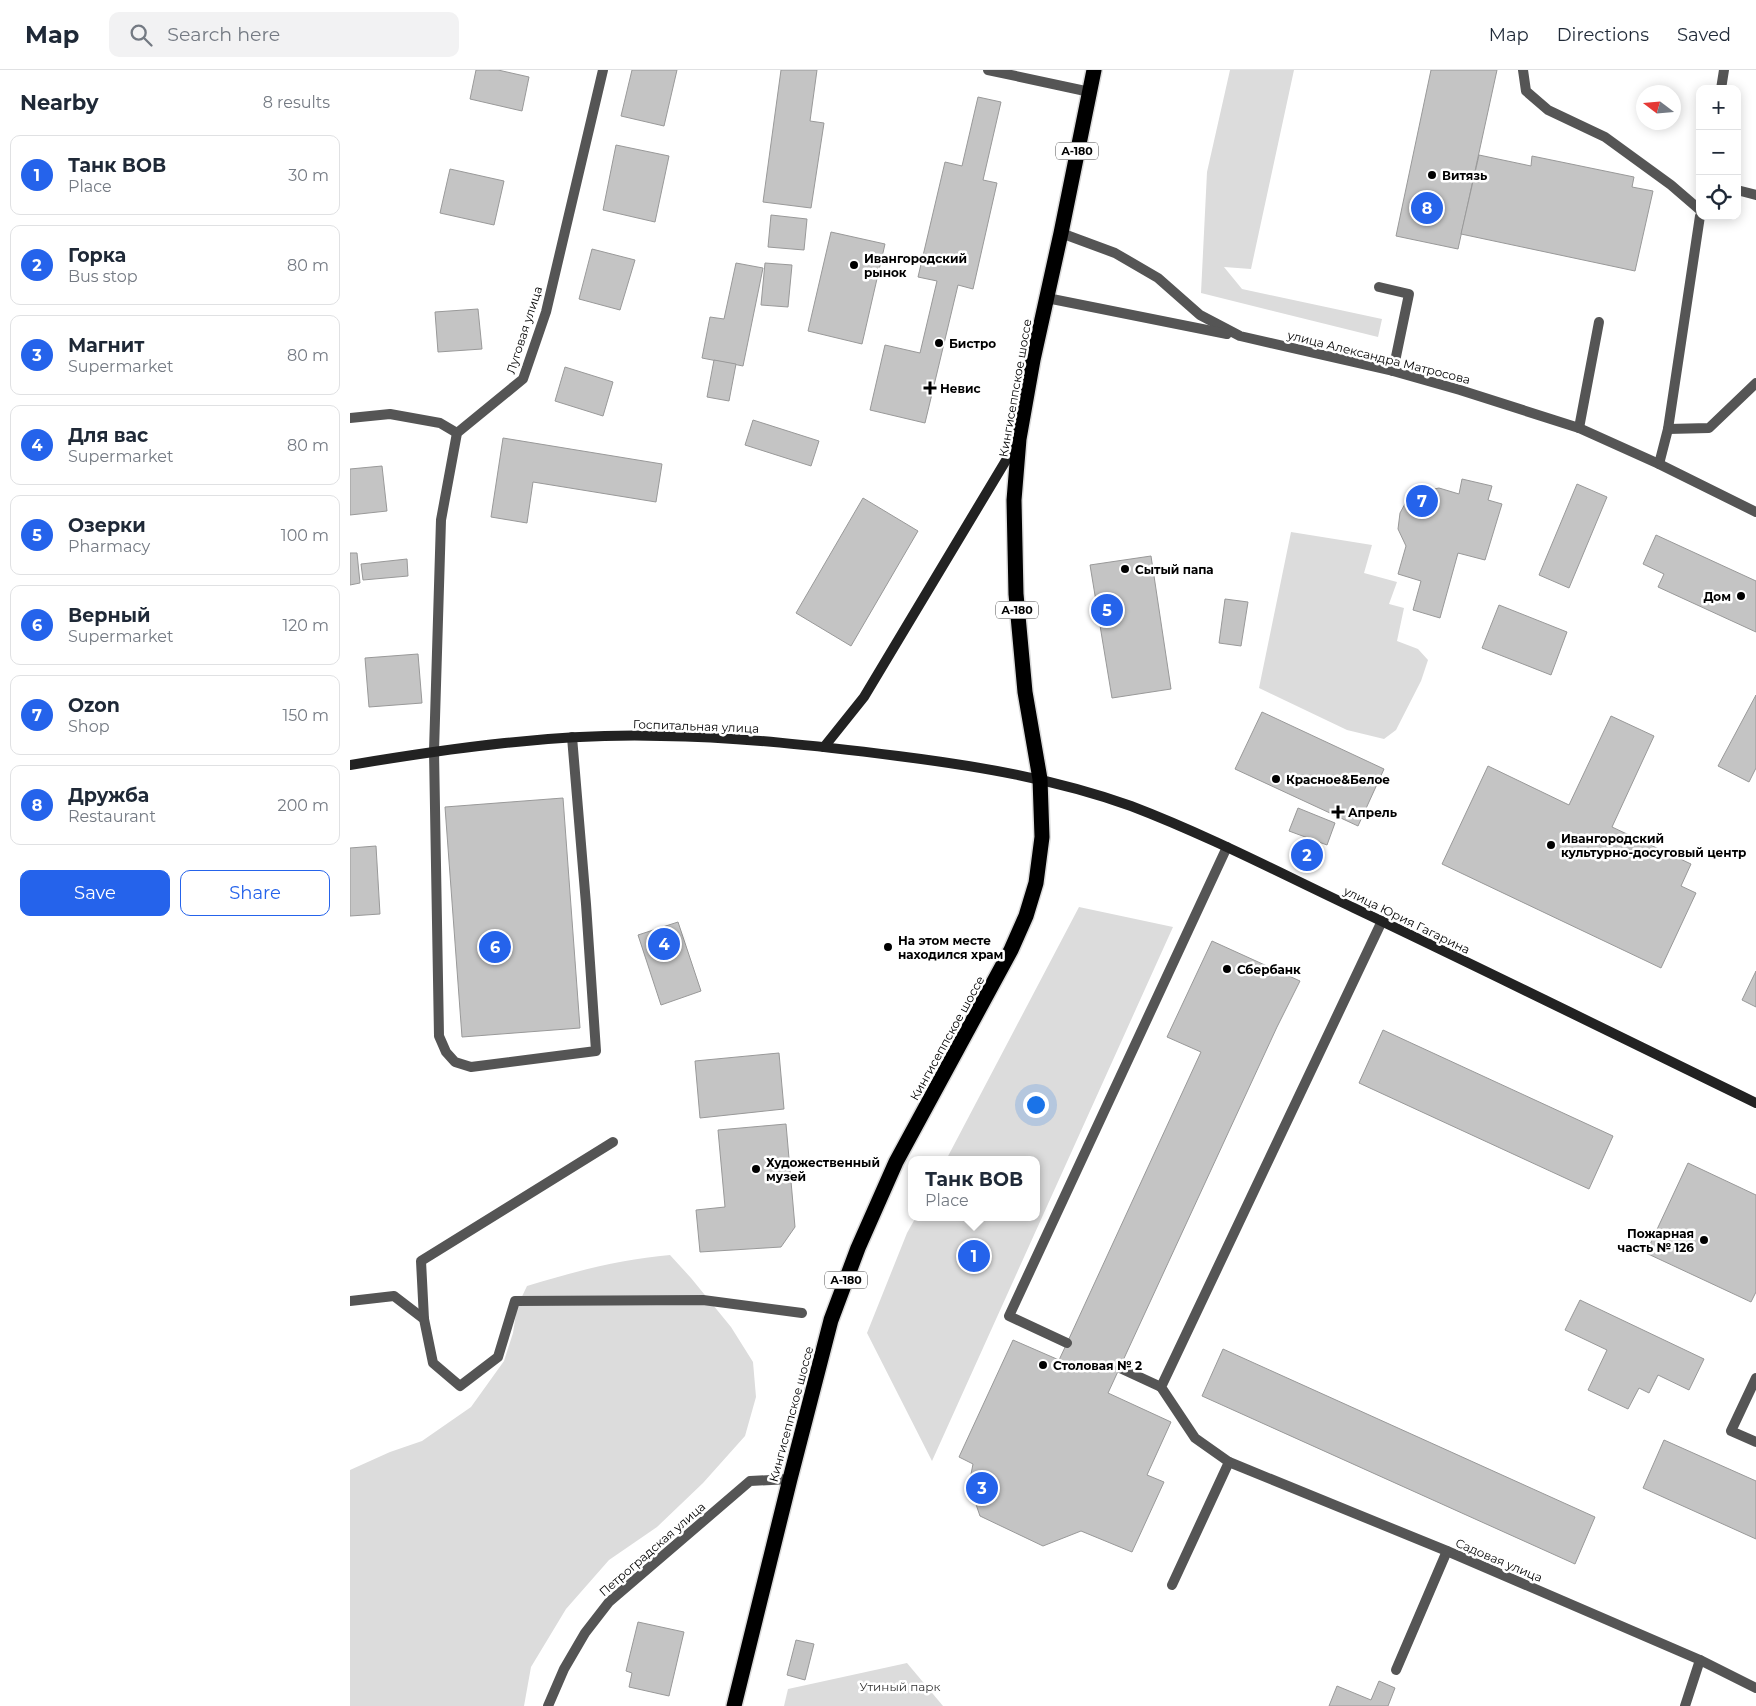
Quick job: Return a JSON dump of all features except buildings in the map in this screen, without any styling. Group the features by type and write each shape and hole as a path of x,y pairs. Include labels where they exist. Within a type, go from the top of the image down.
{"highway":[{"name":"Кингисеппское шоссе","path":"734,1706 831,1320 858,1248 896,1162 1012,950 1026,916 1036,883 1042,837 1040,779 1025,692 1016,594 1014,500 1019,439 1033,360 1094,70"}],"street":[{"name":"Луговая улица","path":"457,433 523,379 546,312 603,70"},
{"path":"988,70 1090,92"},
{"path":"1523,70 1526,90 1548,110 1605,137 1696,207"},
{"path":"1722,85 1724,70"},
{"path":"1741,191 1756,195"},
{"path":"1659,464 1668,429 1699,220"},
{"name":"улица Александра Матросова","path":"1061,233 1115,253 1158,278 1200,315 1240,336 1393,371 1579,428 1659,464 1756,512"},
{"path":"1379,287 1409,294 1393,371"},
{"path":"1047,298 1240,336"},
{"path":"1579,428 1599,322"},
{"path":"1668,429 1709,428 1756,383"},
{"path":"350,418 390,414 440,423 457,433 441,520 434,751 438,1036 446,1052 455,1062 471,1067 490,1066 596,1052 572,738"},
{"path":"824,747 864,697 1019,439"},
{"name":"Госпитальная улица","path":"350,765 434,751 572,738 658,735 742,739 824,747 954,764 1040,779"},
{"name":"улица Юрия Гагарина","path":"1040,779 1130,806 1227,847 1756,1103"},
{"path":"1067,1344 1009,1316 1227,847"},
{"path":"1120,1368 1161,1387 1382,921"},
{"path":"613,1142 421,1261 424,1319 433,1363 460,1386 498,1356 514,1301 703,1300 802,1313"},
{"path":"350,1301 394,1296 424,1319"},
{"path":"1756,1378 1731,1431 1756,1442"},
{"name":"Садовая улица","path":"1161,1387 1195,1438 1229,1462 1447,1551 1700,1660 1756,1688"},
{"path":"1172,1585 1229,1462"},
{"name":"Петроградская улица","path":"548,1706 564,1669 585,1634 609,1602 750,1481 790,1479"},
{"path":"1396,1670 1447,1551"},
{"path":"1685,1706 1700,1660"}],"green space":[{"path":"1230,70 1294,70 1251,269 1224,267 1242,289 1382,319 1378,337 1201,293 1207,172"},
{"path":"1291,532 1372,545 1364,573 1397,582 1389,604 1404,608 1397,641 1418,649 1428,660 1421,681 1396,730 1384,739 1347,730 1259,688"},
{"path":"1079,907 1173,927 932,1461 867,1333 907,1233 914,1221 1040,1221 1040,1156 948,1156"},
{"path":"670,1255 731,1327 753,1362 756,1397 745,1436 703,1483 657,1527 609,1560 566,1609 531,1667 524,1706 350,1706 350,1470 390,1452 422,1441 471,1407 504,1361 513,1333 517,1307 527,1286 597,1267"},
{"name":"Утиный парк","path":"907,1663 943,1706 784,1706 788,1689"}],"place":[{"name":"Витязь","path":"1432,175"},
{"name":"Дружба","path":"1427,208"},
{"name":"Ивангородский рынок","path":"854,265"},
{"name":"Бистро","path":"939,343"},
{"name":"Невис","path":"930,388"},
{"name":"Ozon","path":"1422,501"},
{"name":"Сытый папа","path":"1125,569"},
{"name":"Дом","path":"1741,596"},
{"name":"Озерки","path":"1107,610"},
{"name":"Красное&Белое","path":"1276,779"},
{"name":"Апрель","path":"1338,812"},
{"name":"Ивангородский культурно-досуговый центр","path":"1551,845"},
{"name":"Горка","path":"1307,855"},
{"name":"Для вас","path":"664,944"},
{"name":"Верный","path":"495,947"},
{"name":"На этом месте находился храм","path":"888,947"},
{"name":"Сбербанк","path":"1227,969"},
{"name":"Художественный музей","path":"756,1169"},
{"name":"Пожарная часть № 126","path":"1704,1240"},
{"name":"Танк ВОВ","path":"974,1256"},
{"name":"Столовая № 2","path":"1043,1365"},
{"name":"Магнит","path":"982,1488"}]}
